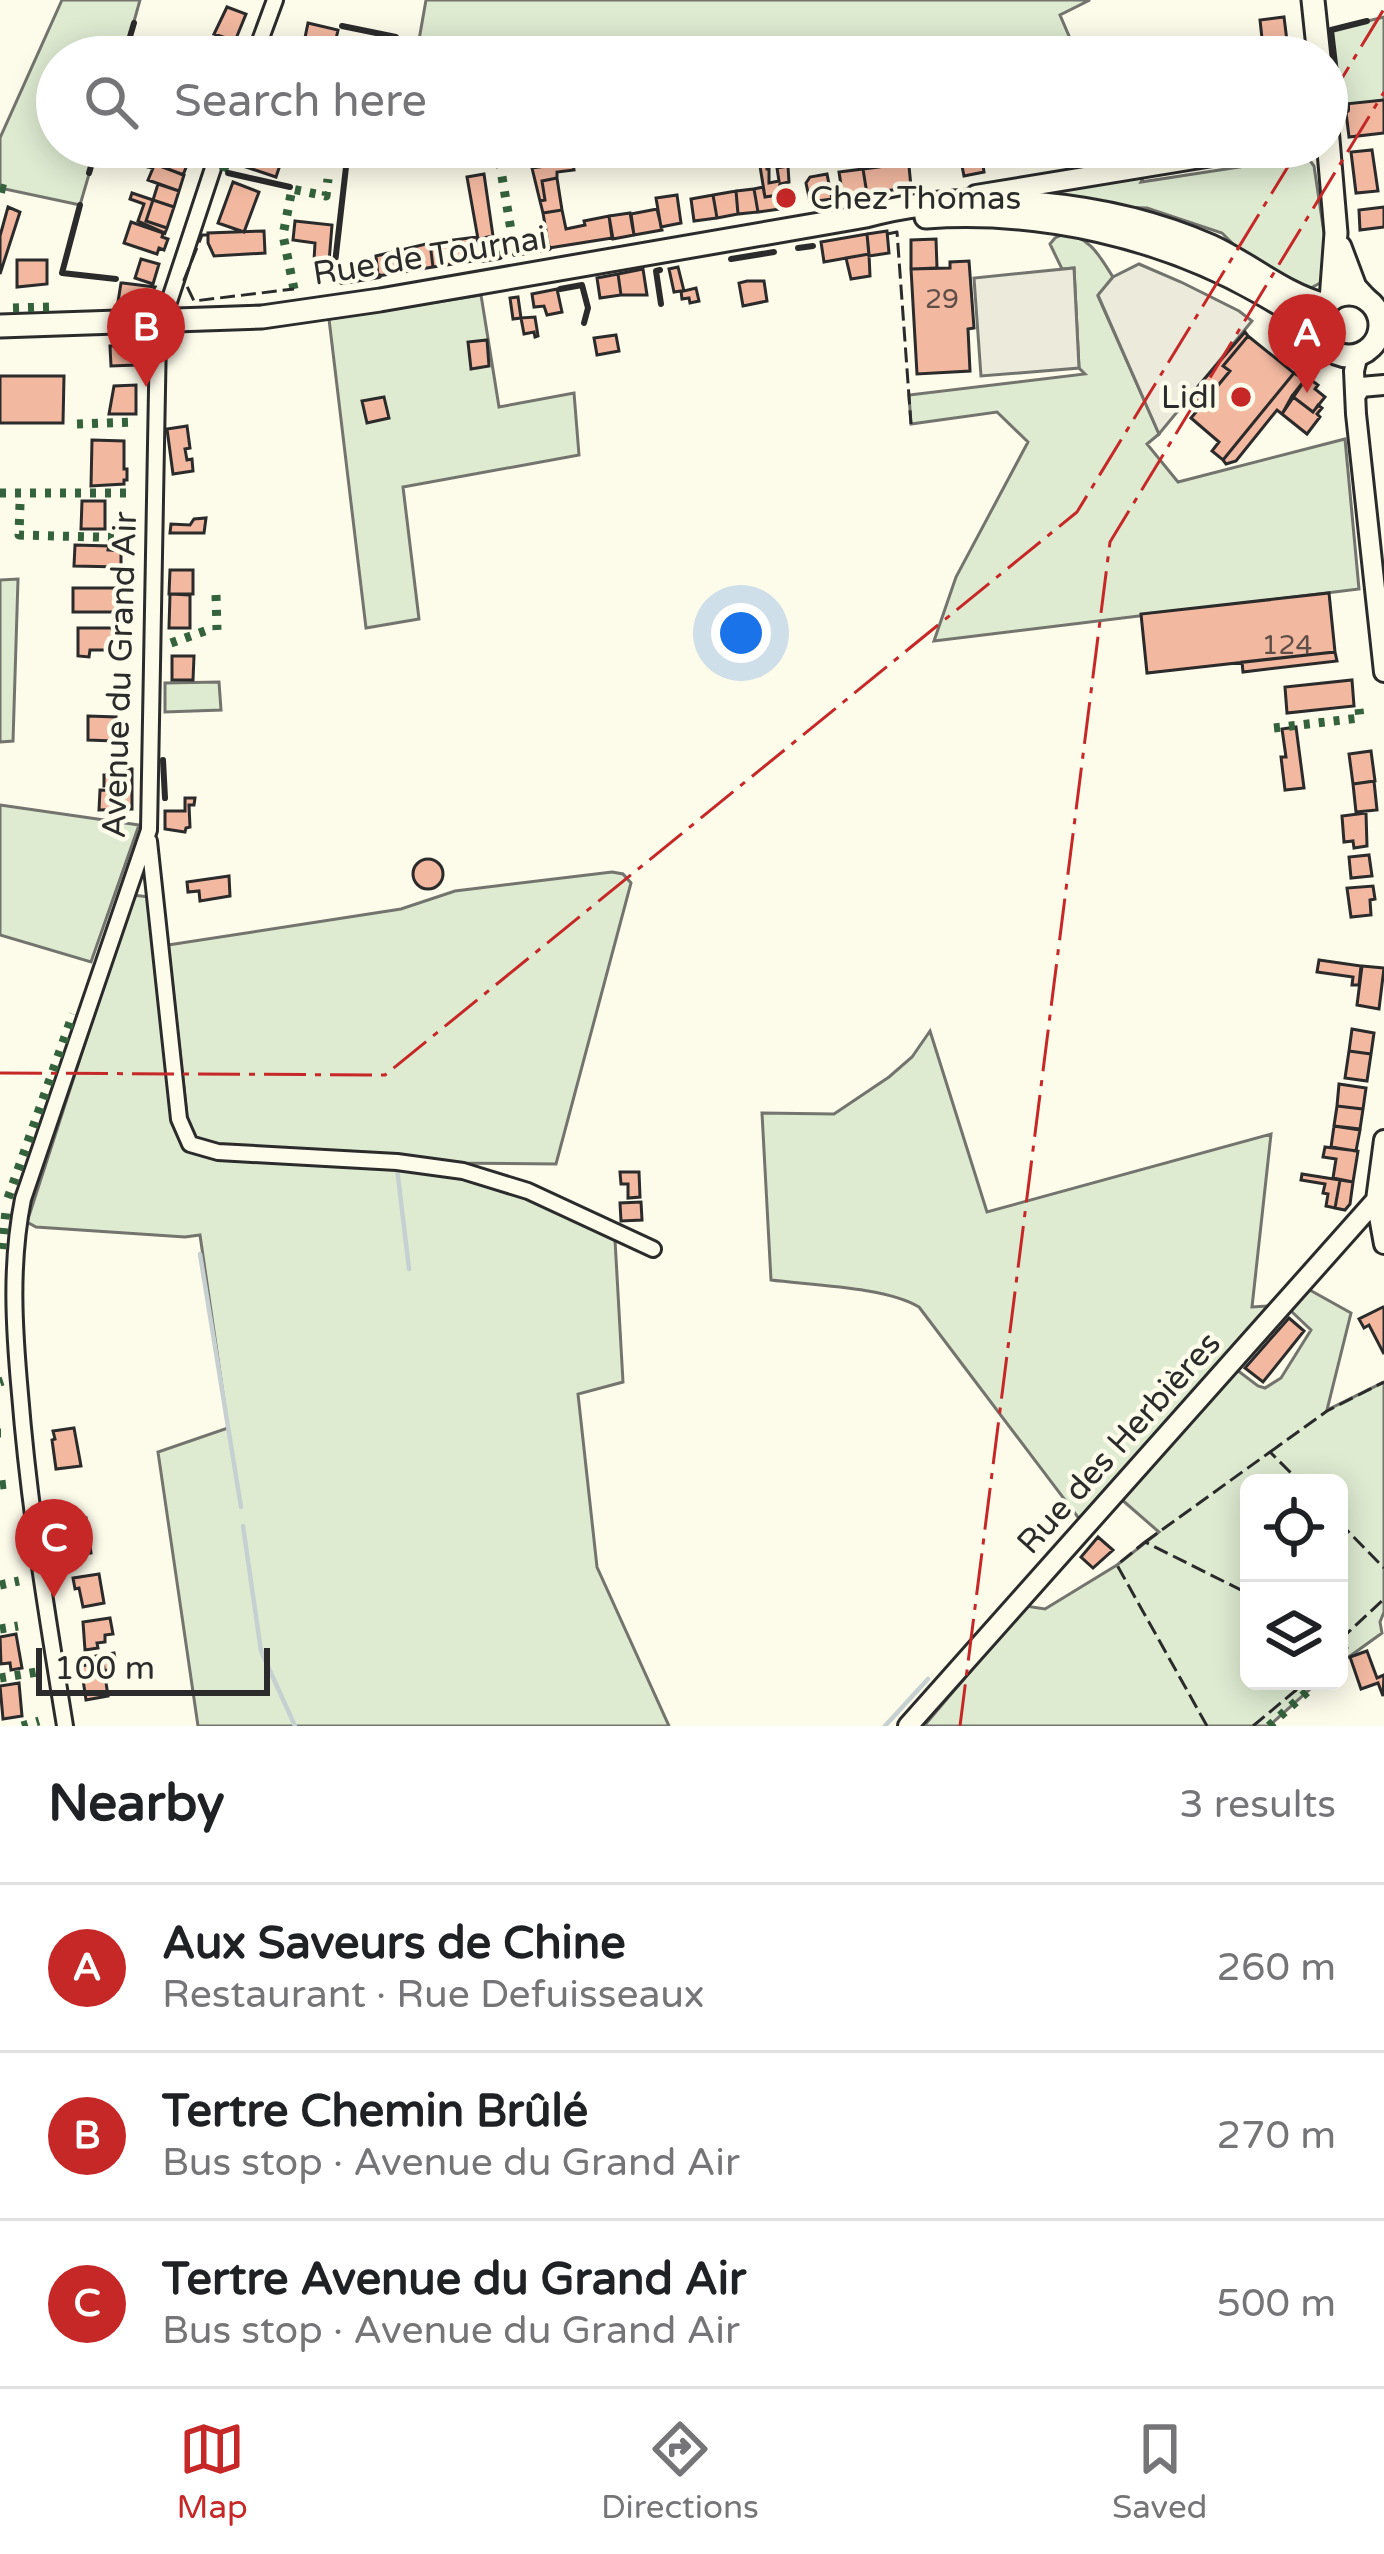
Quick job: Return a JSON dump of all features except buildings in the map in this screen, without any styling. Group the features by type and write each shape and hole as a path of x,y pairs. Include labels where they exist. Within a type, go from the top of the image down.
{"main road":[{"path":"1312,0 1316,36"},
{"path":"1330,168 1336,232 1345,267 1378,314 1382,335 1361,355 1330,350 1320,335 1318,320 1328,302 1336,232"},
{"name":"Rue de Tournai","path":"0,326 262,316 380,300 891,209 986,201 1125,218 1210,246 1294,295 1328,302"},
{"name":"Rue de Tournai","path":"866,216 889,220 1008,217 1114,234 1236,279 1320,335"},
{"path":"1328,302 1350,294 1366,299"}],"street":[{"path":"262,36 275,0"},
{"name":"Avenue du Grand Air","path":"64,1726 27,1485 14,1307 16,1233 23,1199 148,830 157,356 161,322 213,168"},
{"name":"Rue de Tournai","path":"946,202 1137,168"},
{"path":"1361,355 1346,370 1356,405 1384,672"},
{"path":"1356,405 1361,387 1384,385"},
{"path":"148,830 178,1119 190,1144 218,1152 397,1162 463,1171 528,1191 653,1249"},
{"path":"1384,1140 1376,1200 1384,1244"},
{"name":"Rue des Herbières","path":"908,1726 1376,1200"}],"green space":[{"path":"62,0 140,0 130,36 46,36"},
{"path":"426,0 1090,0 1060,15 1069,36 420,36"},
{"path":"1384,17 1384,100 1348,106 1348,36 1332,36 1331,30"},
{"path":"36,58 36,168 91,168 80,205 0,188 0,138"},
{"path":"1232,168 1314,168 1329,266 1320,283 1298,288 1255,266 1222,233 1147,208 1056,196 1057,189 1145,174 1141,182"},
{"path":"1064,234 1088,243 1113,277 1098,296 1159,434 1147,444 1178,482 1345,439 1359,589 934,641 956,577 1028,442 997,412 911,424 909,395 1085,374 1079,368 1074,268 1062,269 1050,244"},
{"path":"481,295 499,407 574,393 579,455 403,487 419,619 366,628 329,319"},
{"path":"18,579 13,741 0,742 0,580"},
{"path":"219,682 221,710 165,712 165,683"},
{"path":"0,805 139,825 91,962 0,935"},
{"path":"623,874 631,883 556,1164 441,1163 203,1146 189,1134 168,945 401,909 455,891"},
{"path":"133,895 149,897 173,1113 190,1147 212,1157 452,1175 506,1188 615,1240 623,1382 578,1394 597,1567 669,1726 198,1726 158,1452 228,1428 200,1235 36,1227 27,1222"},
{"path":"930,1031 987,1212 1271,1134 1252,1307 1269,1306 1080,1520 919,1307 868,1291 771,1280 762,1113 834,1114 889,1077 912,1057"},
{"path":"1308,1289 1351,1313 1327,1410 1384,1382 1382,1633 1348,1658 1348,1474 1240,1474 1240,1690 1309,1690 1269,1726 924,1726 1026,1606 1045,1609 1117,1565 1159,1532 1121,1499 1237,1370 1265,1388 1281,1378 1311,1330 1290,1310"}],"shaded area":[{"path":"1139,264 1252,321 1159,434 1098,295 1113,277"},
{"path":"1074,268 1079,368 981,376 974,278"}],"waterway":[{"path":"397,1168 409,1269"},
{"path":"200,1254 241,1507"},
{"path":"243,1526 261,1651 295,1726"},
{"path":"885,1726 928,1679"}],"hedge":[{"path":"501,168 515,254"},
{"path":"294,289 283,235 292,189 326,196 328,179"},
{"path":"0,188 13,191"},
{"path":"497,236 500,257"},
{"path":"13,308 51,307"},
{"path":"77,424 133,422"},
{"path":"0,493 126,493"},
{"path":"20,504 19,535 134,538"},
{"path":"216,595 217,630"},
{"path":"171,643 205,631"},
{"path":"1274,728 1360,718 1359,709"},
{"path":"8,1198 73,1014"},
{"path":"2,1249 6,1211"},
{"path":"0,1485 9,1484"},
{"path":"0,1585 19,1581"},
{"path":"0,1629 18,1626"},
{"path":"0,1678 37,1672"},
{"path":"1269,1726 1309,1690"},
{"path":"22,1726 39,1721"}],"fence":[{"path":"887,234 897,232 911,424"},
{"path":"209,235 202,235 184,280 194,301 294,289"},
{"path":"1270,1452 1327,1411 1384,1382"},
{"path":"1145,1542 1270,1452 1292,1474"},
{"path":"1348,1531 1384,1568"},
{"path":"1207,1726 1117,1565 1145,1542 1240,1590"},
{"path":"1348,1633 1384,1599"},
{"path":"1253,1726 1296,1690"}],"wall":[{"path":"1332,36 1331,30 1367,21"},
{"path":"130,36 134,23"},
{"path":"342,26 391,36"},
{"path":"89,173 91,168"},
{"path":"334,272 346,168"},
{"path":"228,173 290,187"},
{"path":"80,205 62,273 116,279"},
{"path":"798,248 813,246"},
{"path":"515,254 549,248"},
{"path":"731,259 774,252"},
{"path":"481,260 500,257"},
{"path":"660,270 656,271 661,304"},
{"path":"342,282 379,276"},
{"path":"560,289 582,285 588,308 584,323"},
{"path":"163,760 165,798"}],"power":[{"path":"1348,68 1384,9"},
{"path":"1348,151 1384,92"},
{"path":"0,1073 385,1075 1077,512 1287,168"},
{"path":"960,1726 1110,542 1338,168"}],"place":[{"name":"Chez Thomas","path":"786,198"},
{"name":"Tertre Chemin Brûlé","path":"146,387"},
{"name":"Aux Saveurs de Chine","path":"1307,393"},
{"name":"Lidl","path":"1241,397"},
{"name":"Tertre Avenue du Grand Air","path":"54,1598"}]}
